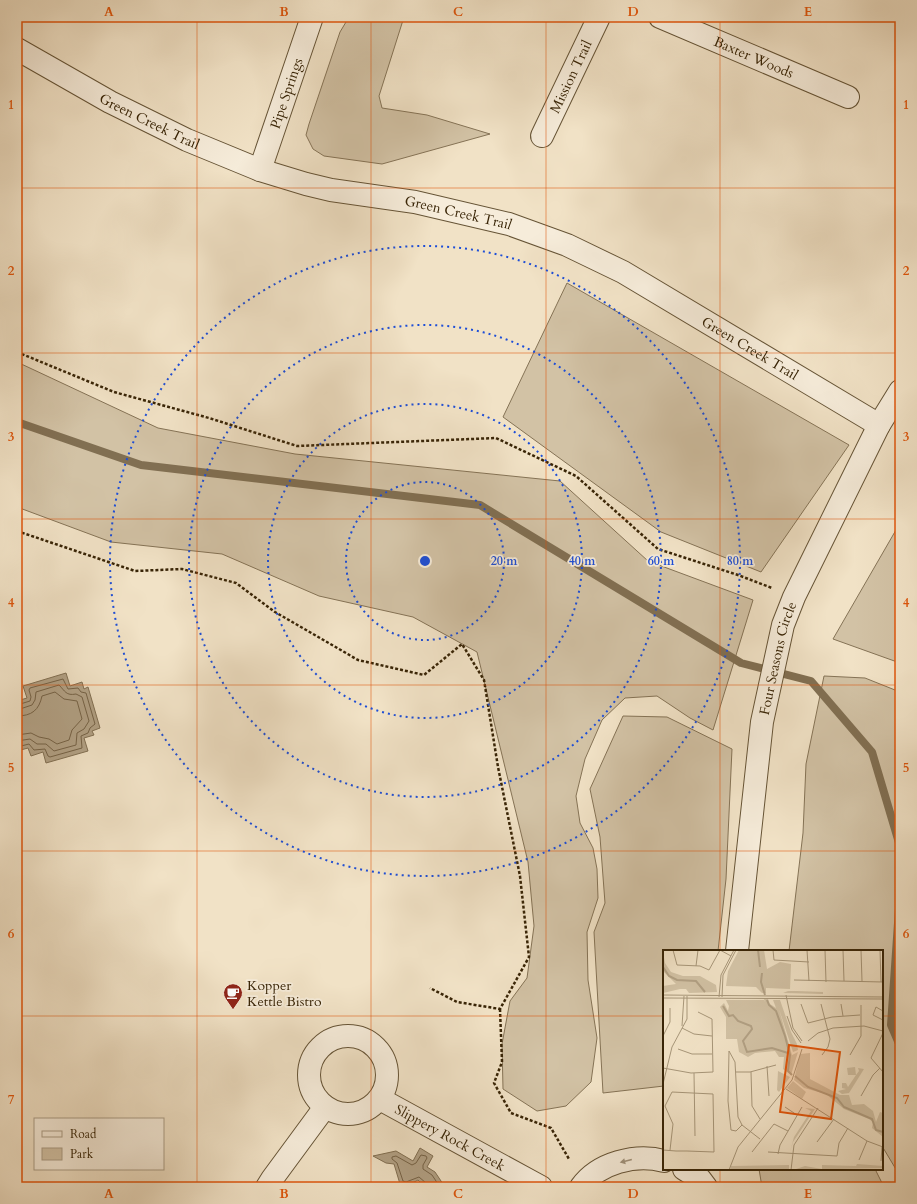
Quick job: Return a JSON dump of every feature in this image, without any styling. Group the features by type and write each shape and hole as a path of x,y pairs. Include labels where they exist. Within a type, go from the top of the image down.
{"street":[{"name":"Pipe Springs","path":"260,170 312,17"},
{"name":"Mission Trail","path":"542,136 599,17"},
{"name":"Baxter Woods","path":"660,17 848,97"},
{"name":"Green Creek Trail","path":"17,48 110,102 180,136 260,170 331,190 415,202 510,224 567,245 624,272 879,425"},
{"name":"Four Seasons Circle","path":"737,950 762,722 783,625 794,597 879,425 900,391"},
{"name":"Slippery Rock Creek","path":"349,1036 362,1038 372,1044 381,1053 386,1064 388,1076 386,1088 380,1099 371,1108 360,1113 348,1115 325,1107 316,1098 310,1087 309,1075 311,1062 317,1052 326,1043 337,1038 349,1036"},
{"name":"Slippery Rock Creek","path":"380,1099 541,1187"},
{"path":"267,1187 325,1107"},
{"path":"581,1187 585,1182 605,1167 630,1159 655,1159 663,1161"},
{"path":"686,1170 700,1179 706,1187"}],"path":[{"path":"17,352 114,392 210,418 297,446 496,438 576,476 658,549 738,575 794,597"},
{"path":"17,531 135,571 182,569 236,583 275,612 358,660 424,675 462,644 484,680 498,767 520,876 530,957 500,1010 502,1062 494,1084 511,1113 551,1128 568,1159"},
{"path":"430,988 456,1002 500,1010"}],"green space":[{"path":"349,17 404,17 379,96 382,108 427,115 490,134 382,164 324,156 313,149 306,135 309,124 340,32"},
{"path":"567,283 849,445 761,572 661,532 503,417"},
{"path":"17,362 158,428 295,454 560,481 648,561 753,600 713,730 690,718 657,696 625,698 602,720 585,759 576,796 580,823 593,848 597,869 598,898 587,932 588,980 597,1038 591,1082 566,1106 537,1111 503,1089 502,1044 510,1001 527,978 534,926 528,862 477,652 413,617 319,596 222,554 111,542 17,507"},
{"path":"900,523 900,663 833,639"},
{"path":"824,676 865,678 900,692 900,1176 883,1148 883,950 789,950 803,833 806,764"},
{"path":"623,716 667,717 732,749 726,879 718,950 663,950 663,1086 603,1093 594,932 605,903 600,837 590,789"},
{"path":"759,1170 876,1170 884,1187 762,1187"}],"water":[{"path":"66,673 70,686 82,682 84,689 88,687 100,728 92,731 94,735 84,738 88,751 46,763 43,752 31,756 28,748 17,751 17,701 27,698 23,686"},
{"path":"420,1148 433,1156 427,1167 435,1172 445,1187 425,1187 418,1180 405,1187 400,1184 394,1164 386,1163 373,1156 396,1151 413,1161"}],"waterway":[{"path":"17,422 141,465 480,505 741,663 811,681 872,752 900,846"},
{"path":"900,894 891,1025 900,1046"}],"place":[{"name":"Kopper Kettle Bistro","path":"233,1010"}]}
